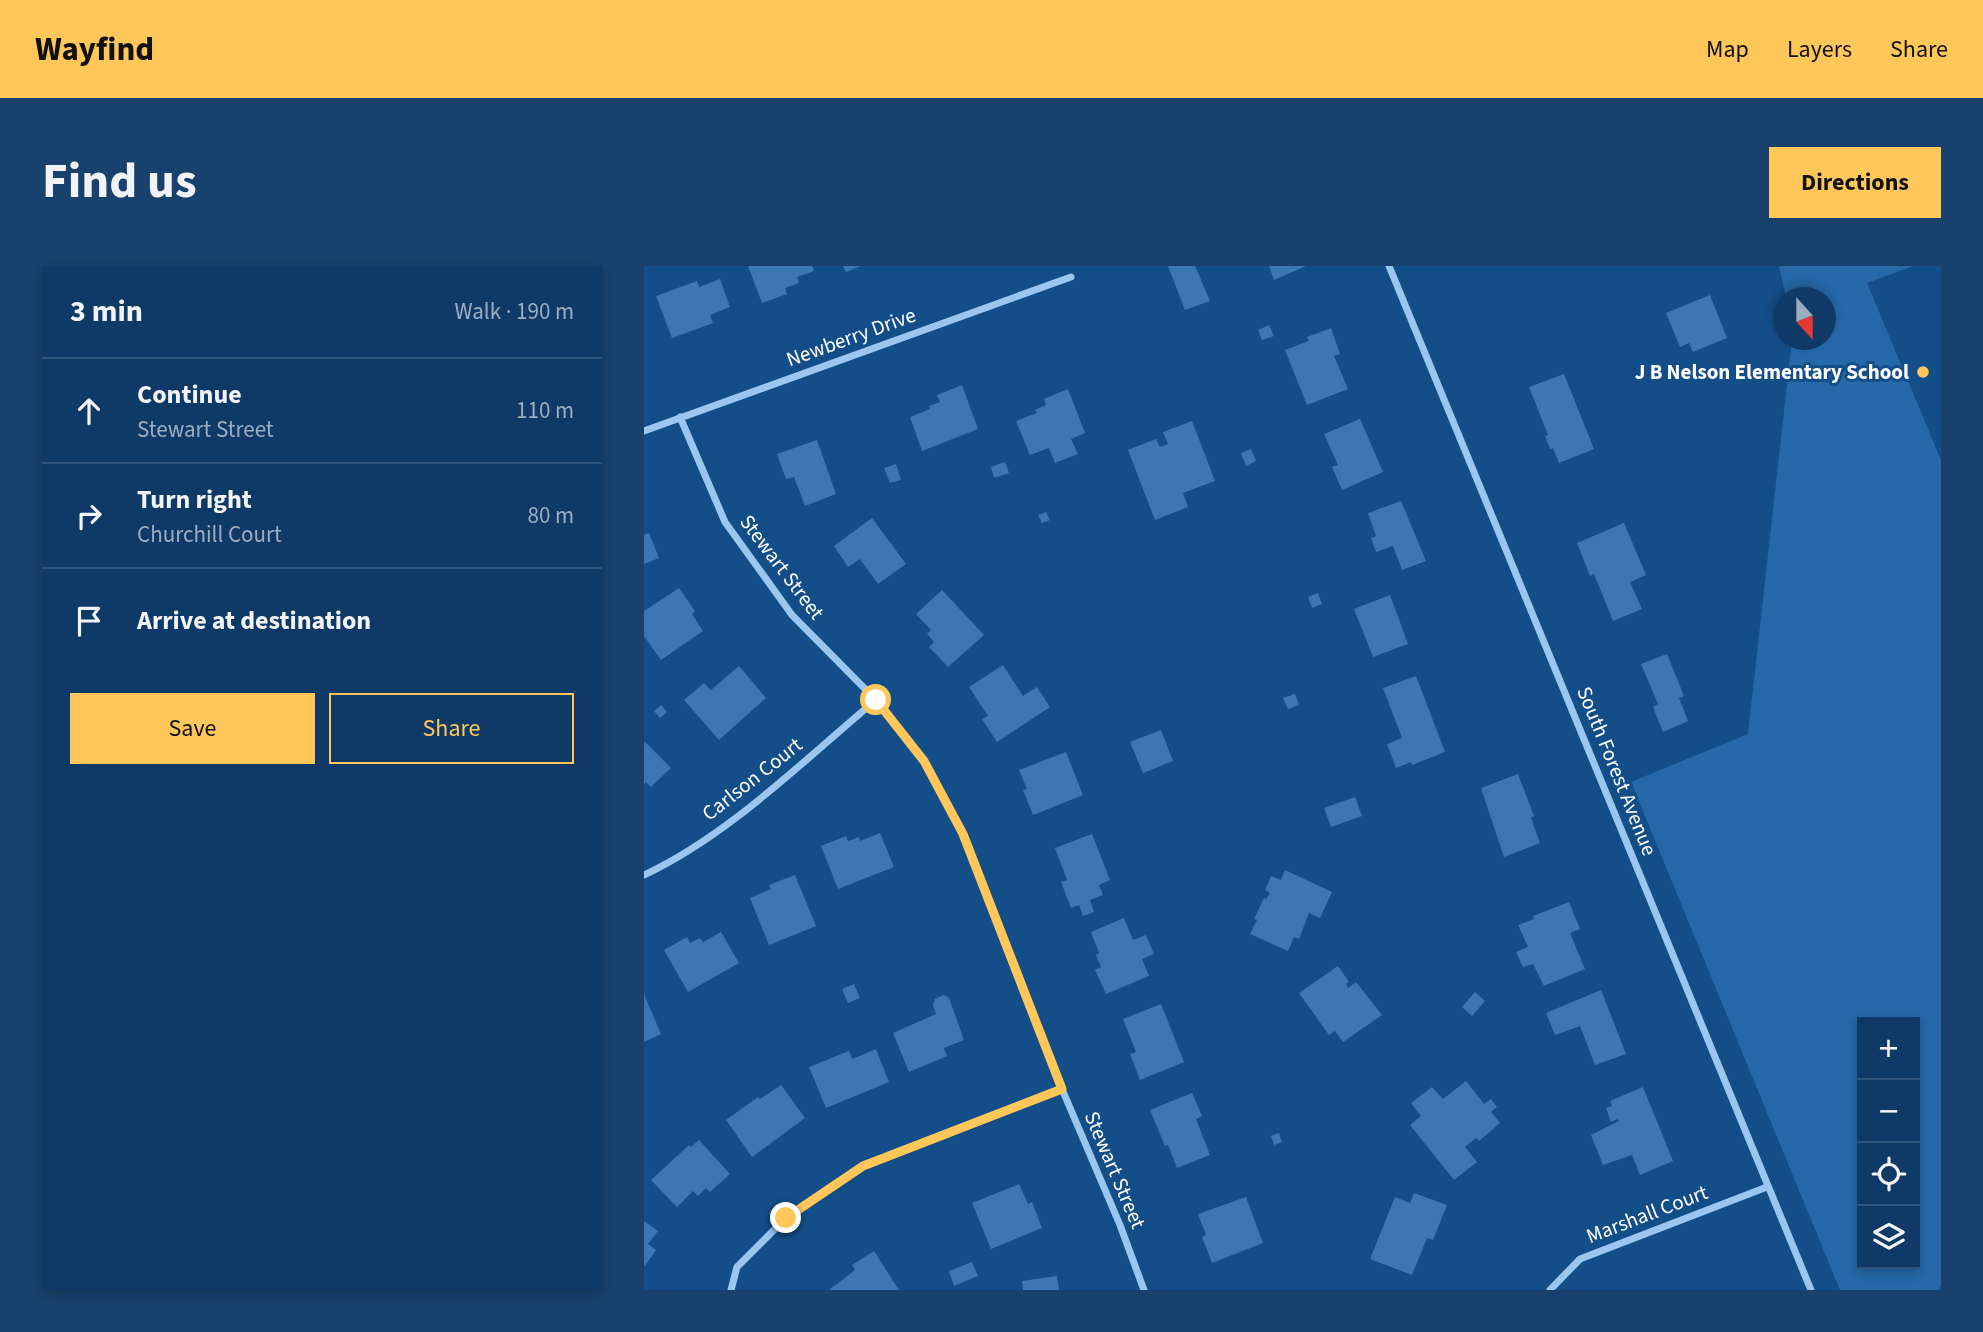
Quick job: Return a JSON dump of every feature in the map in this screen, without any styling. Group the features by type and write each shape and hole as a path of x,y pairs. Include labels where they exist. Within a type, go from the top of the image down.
{"street":[{"name":"South Forest Avenue","path":"1389,266 1811,1290"},
{"name":"Newberry Drive","path":"644,431 1071,277"},
{"name":"Stewart Street","path":"680,417 725,522 792,615 876,700 924,761 963,834 1144,1290"},
{"name":"Carlson Court","path":"644,875 676,860 760,798 876,700"},
{"path":"731,1290 737,1267 786,1218 863,1166 1062,1089"},
{"name":"Marshall Court","path":"1550,1290 1580,1259 1767,1187"}],"shaded area":[{"path":"1779,266 1913,266 1867,283 1941,460 1939,1290 1840,1290 1631,782 1748,734 1791,350 1836,350 1836,287 1784,287"}],"building":[{"path":"748,266 812,266 814,271 797,277 799,283 785,288 787,294 762,303"},
{"path":"843,266 861,266 846,272"},
{"path":"1168,266 1195,266 1210,301 1185,310"},
{"path":"1269,266 1306,266 1274,280"},
{"path":"720,279 730,307 710,315 713,323 672,338 656,296 697,281 699,287"},
{"path":"1710,295 1727,338 1693,352 1689,343 1680,347 1666,313"},
{"path":"1269,325 1274,336 1262,340 1258,330"},
{"path":"1331,328 1340,354 1334,356 1348,389 1307,405 1285,350 1309,341 1307,337"},
{"path":"1564,374 1594,449 1559,463 1553,448 1550,449 1545,436 1548,435 1529,387"},
{"path":"962,385 978,429 922,451 910,417 940,402 937,395"},
{"path":"1068,389 1085,433 1071,439 1078,454 1055,463 1049,448 1030,455 1016,421 1037,413 1035,410 1046,405 1044,399"},
{"path":"1360,419 1383,472 1342,490 1332,467 1338,465 1324,434"},
{"path":"1192,421 1215,481 1183,493 1188,507 1155,520 1128,450 1156,439 1160,447 1168,444 1163,432"},
{"path":"817,440 836,494 805,506 794,477 786,479 777,454"},
{"path":"1251,449 1256,461 1246,466 1241,453"},
{"path":"1005,462 1009,473 994,478 991,467"},
{"path":"896,464 901,480 890,483 884,468"},
{"path":"1401,501 1426,561 1402,570 1393,546 1376,552 1371,538 1376,536 1368,513"},
{"path":"1046,512 1050,520 1042,523 1038,515"},
{"path":"872,518 906,564 878,584 860,559 848,567 834,546"},
{"path":"1624,523 1646,575 1630,582 1642,609 1613,621 1594,574 1590,576 1577,543"},
{"path":"649,533 659,558 644,564 644,535"},
{"path":"679,588 695,611 692,614 703,631 661,660 644,636 644,611"},
{"path":"942,590 984,635 948,667 929,647 934,642 927,634 931,630 916,614"},
{"path":"1318,593 1322,604 1312,608 1308,597"},
{"path":"1390,595 1408,644 1373,657 1354,609"},
{"path":"1667,654 1684,696 1679,698 1688,721 1663,732 1653,707 1658,704 1641,664"},
{"path":"1003,665 1023,696 1037,687 1050,707 997,742 982,719 988,716 969,687"},
{"path":"739,666 766,698 719,740 684,700 704,683 711,690"},
{"path":"1416,676 1445,752 1412,765 1411,762 1396,768 1387,744 1402,738 1383,688"},
{"path":"1295,694 1299,705 1288,709 1283,698"},
{"path":"661,705 667,712 660,718 654,711"},
{"path":"1161,730 1173,761 1143,773 1130,742"},
{"path":"644,741 671,768 651,787 646,782 644,785"},
{"path":"1066,752 1083,795 1033,815 1023,790 1027,789 1019,770"},
{"path":"1518,774 1534,816 1531,818 1540,843 1504,857 1481,788"},
{"path":"1355,797 1362,816 1331,827 1324,808"},
{"path":"880,833 894,867 838,889 821,846 846,836 848,841 859,837 860,841"},
{"path":"1092,834 1110,880 1099,885 1103,895 1090,900 1094,912 1083,916 1079,905 1071,908 1061,882 1067,880 1055,848"},
{"path":"1285,870 1332,892 1320,918 1309,913 1299,939 1294,937 1288,951 1250,934 1264,898 1270,893 1265,890 1271,876 1281,880"},
{"path":"795,875 816,926 769,945 750,898 771,889 769,885"},
{"path":"1569,902 1580,929 1570,933 1585,969 1544,986 1533,964 1523,967 1516,952 1528,947 1518,925"},
{"path":"1124,918 1133,940 1146,935 1154,954 1142,959 1149,976 1106,994 1095,970 1101,967 1091,932"},
{"path":"721,932 739,963 688,992 664,950 687,937 690,943 700,938 703,942"},
{"path":"1338,966 1349,982 1346,984 1348,988 1356,982 1382,1015 1343,1042 1335,1031 1329,1035 1299,993"},
{"path":"854,984 860,998 848,1003 842,989"},
{"path":"1601,990 1626,1054 1595,1065 1580,1026 1555,1035 1546,1013"},
{"path":"1475,992 1485,1001 1472,1016 1462,1007"},
{"path":"644,994 661,1034 644,1042"},
{"path":"944,995 949,998 964,1040 944,1048 947,1056 909,1072 893,1033 936,1014 933,1005 935,999"},
{"path":"1161,1004 1184,1062 1140,1080 1130,1054 1136,1052 1123,1019"},
{"path":"876,1049 889,1082 826,1108 809,1067 849,1051 852,1059"},
{"path":"1466,1081 1484,1104 1491,1099 1497,1107 1491,1112 1500,1123 1479,1141 1476,1138 1465,1147 1477,1162 1454,1180 1410,1125 1421,1116 1411,1103 1432,1087 1443,1099"},
{"path":"781,1085 805,1118 752,1157 726,1120 758,1097 760,1099"},
{"path":"1643,1087 1673,1161 1640,1175 1632,1155 1603,1165 1591,1135 1619,1121 1617,1119 1611,1122 1606,1108 1612,1106 1610,1101"},
{"path":"1192,1093 1202,1116 1196,1119 1210,1155 1177,1168 1150,1110"},
{"path":"1279,1133 1282,1142 1274,1145 1271,1136"},
{"path":"699,1140 730,1174 710,1192 706,1188 698,1196 693,1191 677,1207 651,1180 689,1145 691,1147"},
{"path":"1019,1184 1028,1204 1032,1202 1042,1228 991,1249 972,1203"},
{"path":"1414,1193 1447,1205 1433,1240 1427,1238 1412,1275 1370,1259 1395,1197 1410,1203"},
{"path":"1246,1197 1263,1243 1212,1263 1202,1237 1206,1235 1198,1214"},
{"path":"644,1221 658,1231 648,1244 656,1250 644,1267"},
{"path":"874,1251 899,1290 829,1290 855,1270 852,1265"},
{"path":"972,1262 978,1276 954,1286 949,1271"},
{"path":"1057,1276 1059,1290 1023,1290 1022,1281"}],"place":[{"name":"J B Nelson Elementary School","path":"1923,372"}],"route":[{"path":"786,1218 863,1166 1062,1089 963,834 924,761 876,700"}]}
